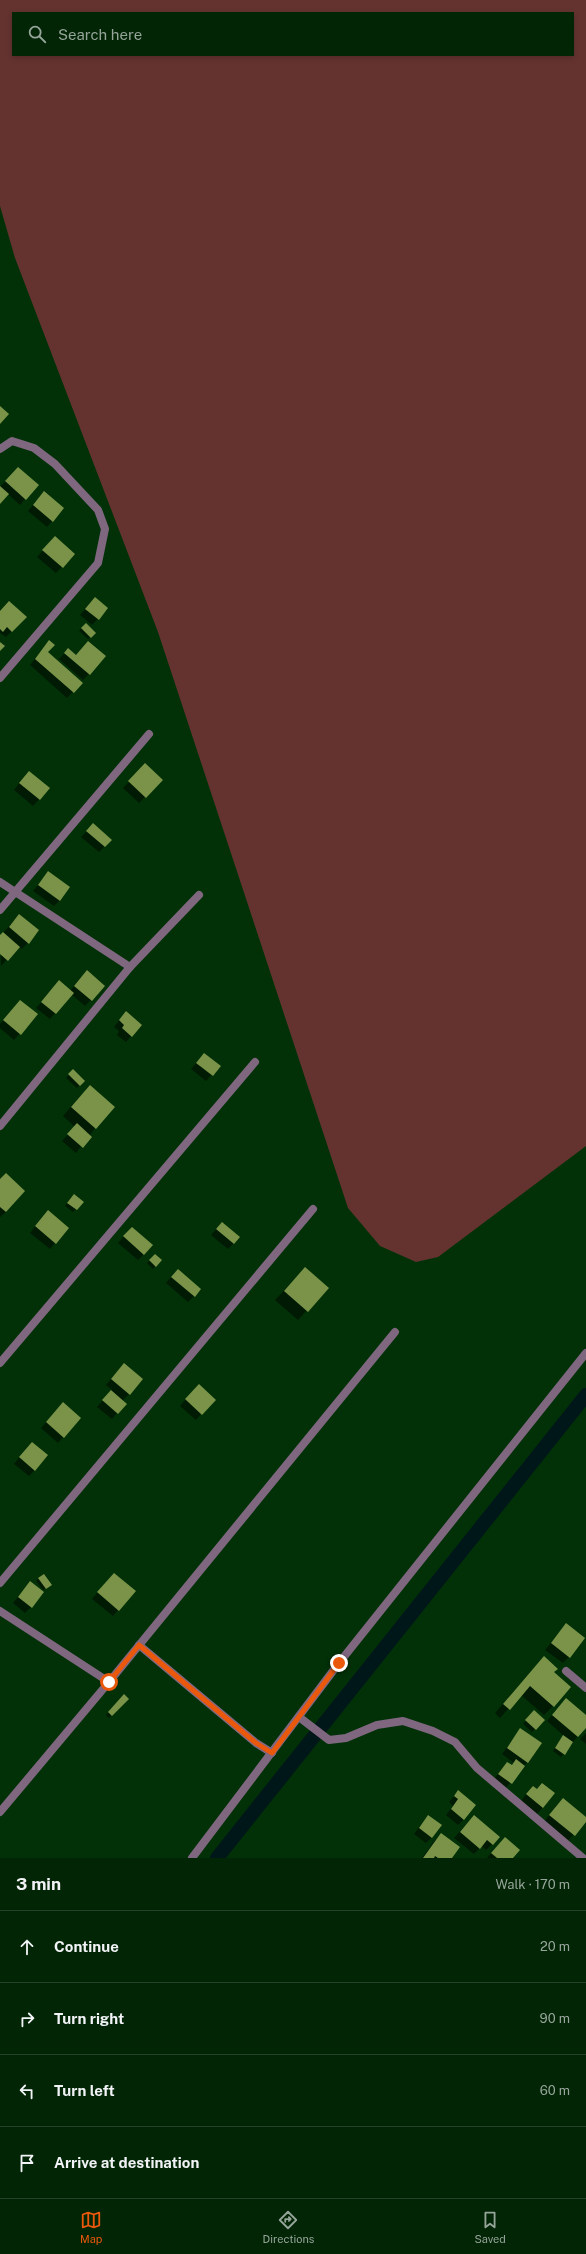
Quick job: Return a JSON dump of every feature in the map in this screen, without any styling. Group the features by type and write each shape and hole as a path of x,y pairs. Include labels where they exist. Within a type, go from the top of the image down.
{"street":[{"path":"0,449 12,441 34,448 55,464 98,510 105,529 98,563 0,678"},
{"path":"0,910 149,734"},
{"path":"0,882 130,967"},
{"path":"0,1126 130,967 199,895"},
{"path":"0,1363 255,1062"},
{"path":"0,1583 313,1209"},
{"path":"0,1812 109,1682 395,1332"},
{"path":"192,1858 339,1663 586,1353"},
{"path":"0,1611 109,1682"},
{"path":"139,1645 256,1743 272,1753"},
{"path":"566,1671 586,1688"},
{"path":"299,1717 329,1740 346,1738 377,1725 404,1721 433,1731 455,1742 477,1768 583,1858"}],"shaded area":[{"path":"0,0 586,0 586,1146 438,1257 416,1262 380,1246 348,1208 158,632 15,258 0,206"}],"building":[{"path":"0,406 9,414 0,424"},
{"path":"18,467 39,485 26,500 5,481"},
{"path":"0,486 9,494 0,504"},
{"path":"44,491 64,508 53,522 33,505"},
{"path":"55,536 75,554 63,568 42,550"},
{"path":"95,597 108,608 99,620 85,609"},
{"path":"9,601 27,617 12,632 7,627 3,632 0,629 0,611"},
{"path":"86,623 96,633 91,638 81,628"},
{"path":"49,640 55,645 48,652 83,683 74,693 35,659"},
{"path":"88,641 106,656 90,675 64,653 68,648 76,655"},
{"path":"0,642 5,646 0,651"},
{"path":"145,763 163,780 146,798 128,781"},
{"path":"29,771 50,788 40,800 19,783"},
{"path":"93,823 112,840 105,847 86,831"},
{"path":"48,871 70,887 60,901 38,885"},
{"path":"19,914 39,930 29,944 9,927"},
{"path":"3,932 20,947 8,961 0,954 0,935"},
{"path":"87,970 105,986 92,1001 74,986"},
{"path":"59,980 74,993 56,1014 41,1002"},
{"path":"20,1000 38,1014 21,1035 3,1020"},
{"path":"126,1011 142,1025 132,1037 122,1028 124,1025 119,1020"},
{"path":"204,1053 221,1066 213,1076 196,1063"},
{"path":"73,1069 85,1081 80,1086 68,1074"},
{"path":"90,1085 115,1107 96,1129 71,1107"},
{"path":"77,1123 92,1137 83,1148 67,1134"},
{"path":"6,1173 25,1191 6,1212 0,1207 0,1179"},
{"path":"74,1194 84,1202 77,1210 67,1203"},
{"path":"48,1210 69,1228 56,1244 35,1226"},
{"path":"222,1222 240,1237 234,1244 216,1229"},
{"path":"132,1227 153,1245 144,1255 123,1236"},
{"path":"155,1254 162,1260 156,1267 149,1260"},
{"path":"305,1267 329,1288 308,1312 284,1291"},
{"path":"178,1269 201,1289 195,1297 171,1277"},
{"path":"124,1363 143,1379 130,1395 111,1379"},
{"path":"199,1384 216,1400 202,1415 185,1399"},
{"path":"111,1390 127,1404 118,1414 102,1400"},
{"path":"63,1402 81,1418 64,1438 46,1422"},
{"path":"32,1442 48,1455 35,1471 19,1457"},
{"path":"114,1573 136,1591 119,1611 97,1592"},
{"path":"44,1574 52,1585 46,1589 38,1578"},
{"path":"30,1581 44,1592 32,1608 18,1597"},
{"path":"566,1623 585,1638 570,1658 551,1643"},
{"path":"544,1656 558,1669 554,1672 571,1687 554,1707 530,1686 510,1710 503,1704"},
{"path":"124,1694 129,1699 112,1716 108,1712"},
{"path":"566,1698 586,1715 586,1728 578,1737 552,1715"},
{"path":"534,1710 545,1720 536,1730 525,1720"},
{"path":"520,1728 542,1743 528,1763 507,1748"},
{"path":"563,1735 573,1742 565,1755 555,1748"},
{"path":"516,1759 525,1766 512,1784 498,1774 507,1762 512,1765"},
{"path":"542,1783 555,1793 543,1808 526,1794 533,1786 537,1789"},
{"path":"458,1790 476,1805 464,1820 451,1809 458,1799 454,1796"},
{"path":"563,1798 586,1817 586,1822 575,1836 549,1815"},
{"path":"428,1815 442,1825 432,1838 419,1828"},
{"path":"474,1815 500,1837 493,1845 487,1840 480,1849 460,1832"},
{"path":"441,1833 460,1847 452,1858 438,1858 435,1856 434,1858 423,1858"},
{"path":"505,1837 520,1850 513,1858 497,1858 491,1853"}],"waterway":[{"path":"217,1858 586,1395"}],"route":[{"path":"109,1682 139,1645 256,1743 272,1753 339,1663"}]}
